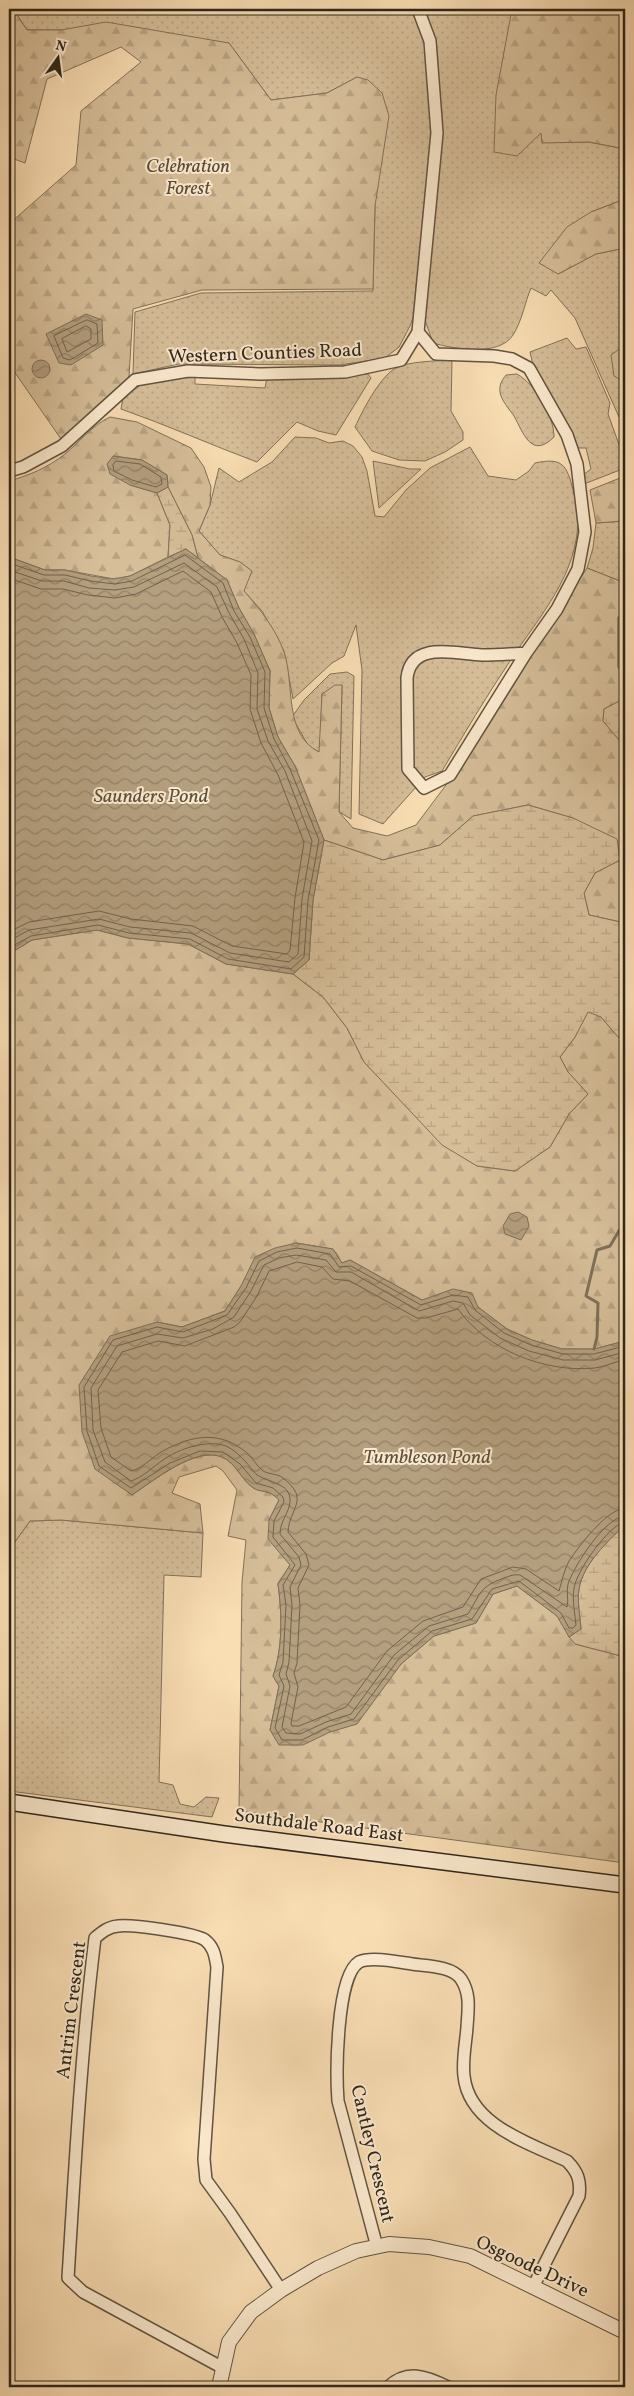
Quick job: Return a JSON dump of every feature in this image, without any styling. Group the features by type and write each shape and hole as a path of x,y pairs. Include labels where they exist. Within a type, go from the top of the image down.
{"main road":[{"name":"Southdale Road East","path":"9,1802 224,1834 625,1885"}],"street":[{"name":"Western Counties Road","path":"9,471 23,468 62,446 135,380 188,371 262,374 345,372 401,360 418,332 437,133 430,41 418,9"},
{"path":"418,332 436,354 494,356 512,359 529,368 567,435 571,446 577,464 585,532 578,569 557,609 526,654 450,775 424,788 408,769 407,678 410,664 420,656 434,651 526,654"},
{"name":"Antrim Crescent","path":"223,2368 83,2292 68,2278 82,2059 90,1980 95,1938 106,1929 120,1925 193,1934 205,1940 214,1949 217,1967 204,2159 206,2180 281,2290"},
{"name":"Cantley Crescent","path":"377,2247 338,2101 337,2081 343,1991 349,1972 360,1961 383,1960 443,1968 460,1977 469,1996 464,2075 469,2098 488,2120 567,2161 576,2171 580,2184 579,2196 533,2287"},
{"name":"Osgoode Drive","path":"219,2387 229,2342 251,2312 281,2290 318,2268 348,2254 389,2244 429,2247 470,2256 625,2332"},
{"path":"388,2387 405,2376 416,2375 428,2377 448,2387"}],"green space":[{"name":"Celebration Forest","path":"9,9 13,9 27,30 61,30 106,22 229,43 271,100 327,93 357,77 368,80 382,93 389,116 375,206 373,289 202,290 133,309 129,377 61,439 9,364 9,224 76,165 81,111 141,62 121,47 47,79 25,163 9,157"},
{"path":"13,9 512,9 542,132 542,142 589,142 625,149 625,199 591,212 558,274 596,254 625,248 625,406 619,417 575,318 551,290 546,296 531,288 519,324 513,335 506,342 487,349 464,349 433,343 425,320 427,283 416,284 414,315 410,326 399,347 385,358 340,365 179,364 133,374 135,312 201,293 373,291 375,206 357,77 327,93 271,100 229,43 61,30 27,30"},
{"path":"512,9 625,9 625,149 589,142 542,143 541,133 517,156 494,152 496,95"},
{"path":"625,199 625,248 596,254 558,274 539,263 567,227 591,212"},
{"path":"567,338 576,349 586,347 610,403 608,414 625,461 625,468 584,484 583,475 591,469 586,448 576,448 533,365 530,352"},
{"path":"625,345 625,388 621,380 614,376 611,355"},
{"path":"452,360 451,411 463,432 463,440 445,452 425,461 399,460 372,451 355,427 371,396 382,380 394,369 406,364"},
{"path":"368,374 371,378 336,435 318,431 297,422 257,462 121,409 123,398 143,383 195,375 195,384 265,388 267,378 320,378"},
{"path":"517,374 537,393 551,420 554,437 539,446 534,445 525,436 500,392 501,383 506,375"},
{"path":"110,417 137,422 191,448 204,467 211,487 210,505 199,531 220,555 240,562 252,571 244,591 267,619 281,643 287,665 295,721 300,733 308,744 319,752 322,694 335,685 342,685 339,812 353,828 387,836 416,825 470,753 587,568 625,583 625,613 618,617 618,667 625,680 625,698 604,709 603,721 625,747 625,923 589,915 584,893 595,873 620,860 573,818 528,805 473,816 440,845 383,860 324,840 295,766 278,737 269,708 270,671 254,634 239,608 227,580 198,558 192,535 168,487 167,475 142,460 113,456 130,485 157,493 170,525 168,557 130,576 114,579 65,570 45,570 9,557 9,481 31,474 52,463 65,454 97,424"},
{"path":"295,437 316,438 329,443 343,441 353,446 362,457 367,471 375,516 384,517 406,490 430,468 470,447 488,476 516,480 529,471 535,463 550,461 560,464 564,467 570,478 577,504 577,537 572,557 556,593 492,688 442,771 425,777 383,824 359,814 362,670 356,625 344,656 332,663 293,699 284,651 262,611 244,591 240,562 220,555 199,531 210,505 219,468 239,482 272,462"},
{"path":"373,461 410,469 421,469 379,508"},
{"path":"625,476 625,521 596,523 590,490"},
{"path":"168,487 192,535 198,558 186,549 168,557 170,525 157,493"},
{"path":"625,521 625,583 587,568 593,548 596,523"},
{"path":"347,672 354,676 351,819 339,812 342,685 322,694 320,752 309,747 292,717 304,700 330,674"},
{"path":"625,698 625,747 603,721 604,709"},
{"path":"528,805 573,818 617,839 620,860 595,873 584,893 589,915 625,923 625,1045 601,1017 588,1012 575,1037 560,1057 568,1072 588,1094 569,1114 550,1147 515,1171 477,1166 442,1145 364,1062 347,1028 323,997 293,974 309,960 313,900 324,840 383,860 440,845 473,816"},
{"path":"97,930 128,938 188,944 226,964 293,974 323,997 347,1028 364,1062 442,1144 477,1166 515,1171 550,1147 569,1114 588,1094 568,1072 560,1057 575,1037 588,1011 601,1017 625,1045 625,1341 594,1349 562,1349 532,1340 507,1329 478,1307 422,1300 350,1260 342,1263 333,1249 296,1243 241,1286 225,1311 182,1327 157,1322 132,1495 188,1460 212,1455 227,1460 252,1487 271,1493 279,1500 269,1520 290,1565 278,1584 281,1630 279,1654 273,1676 279,1686 270,1730 330,1732 357,1723 401,1664 434,1636 476,1623 493,1594 517,1586 557,1616 575,1644 625,1657 625,1863 239,1811 242,1582 246,1540 228,1536 237,1490 223,1471 216,1466 179,1477 172,1493 200,1504 203,1533 61,1520 30,1521 9,1550 9,954 32,940"},
{"path":"61,1520 203,1533 201,1577 164,1575 159,1782 173,1785 180,1804 194,1807 206,1797 219,1798 212,1817 9,1791 9,1550 30,1521"},
{"path":"625,1525 625,1657 575,1644 569,1637 581,1629 578,1594 585,1571 597,1554"}],"water":[{"path":"86,314 102,320 103,345 71,365 59,363 46,334"},
{"path":"41,360 47,363 50,369 47,375 41,378 35,375 32,369 35,363"},
{"path":"113,456 142,460 167,475 168,487 157,493 130,485 110,474 107,464"},
{"name":"Saunders Pond","path":"186,549 227,580 239,608 254,634 270,671 269,708 278,737 295,766 324,840 313,900 309,960 293,974 226,964 188,944 128,938 97,930 32,940 9,954 9,557 45,570 65,570 114,579 130,576"},
{"path":"625,613 625,680 618,667 618,617"},
{"path":"518,1212 527,1217 529,1226 521,1240 505,1234 503,1226 510,1214"},
{"name":"Tumbleson Pond","path":"296,1243 333,1249 342,1263 350,1260 422,1300 453,1289 472,1293 478,1307 507,1329 532,1340 562,1349 594,1349 625,1341 625,1525 597,1554 585,1571 578,1594 581,1629 569,1637 557,1616 517,1586 493,1594 476,1623 434,1636 401,1664 357,1724 330,1732 303,1745 279,1745 270,1730 279,1686 273,1676 279,1654 281,1630 278,1584 290,1565 268,1539 269,1520 279,1500 268,1492 252,1487 227,1460 211,1455 187,1460 132,1495 95,1469 82,1432 79,1385 110,1336 157,1322 182,1327 225,1311 241,1286 255,1257 275,1248"}],"waterway":[{"path":"594,1349 597,1337 598,1303 586,1296 597,1250 610,1246 620,1229 625,1226"}]}
